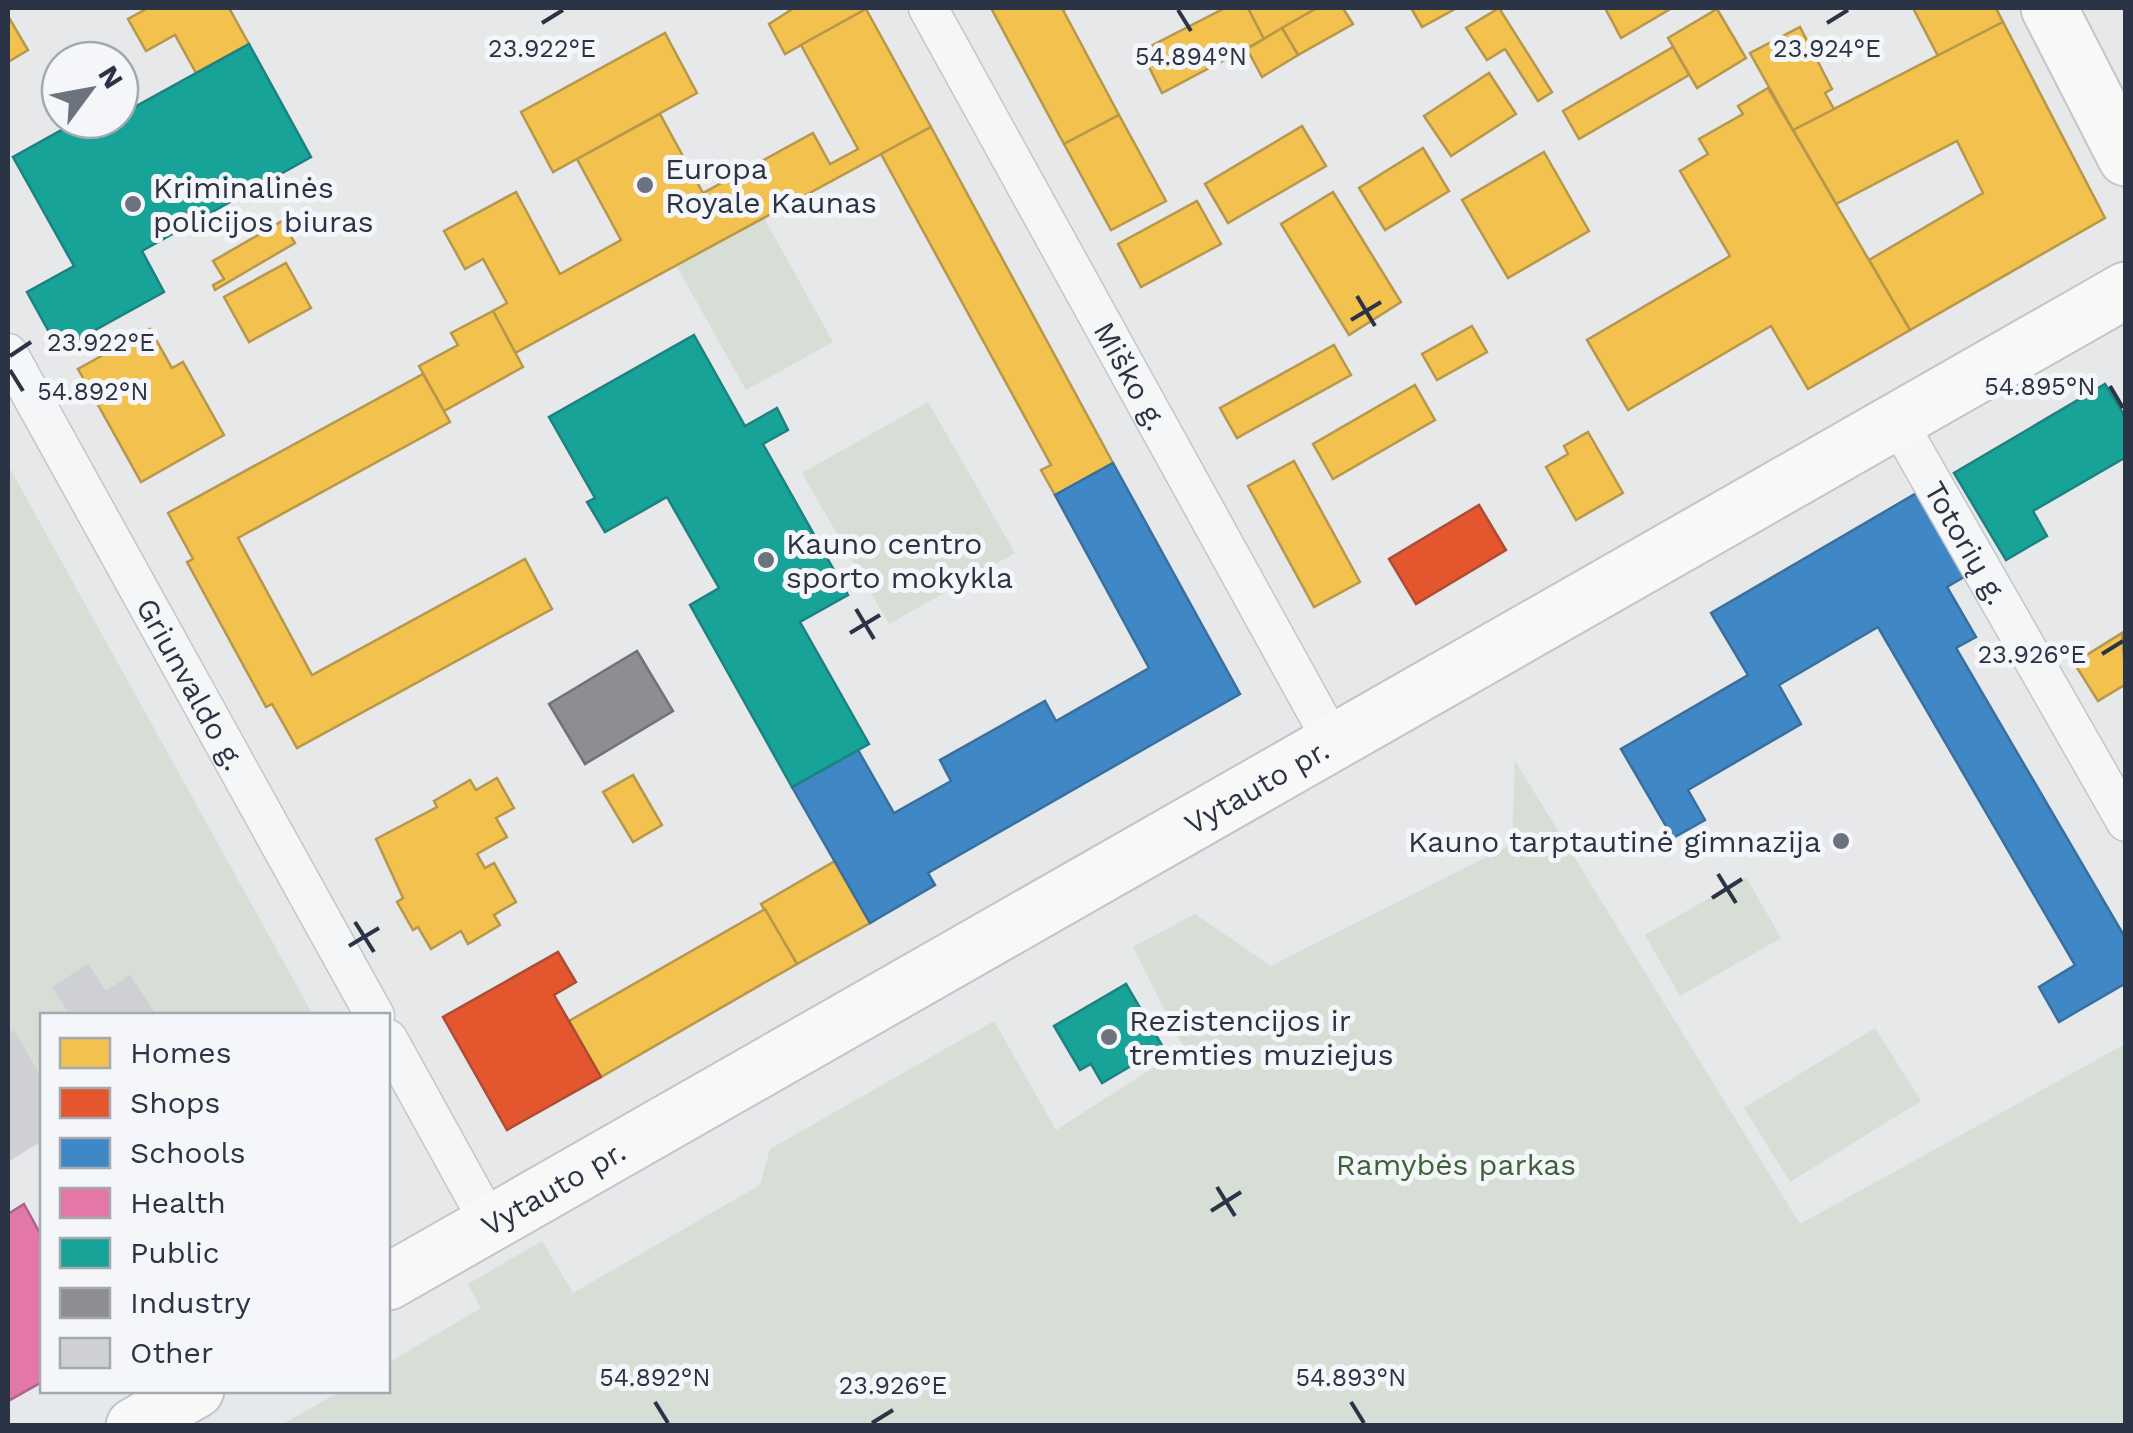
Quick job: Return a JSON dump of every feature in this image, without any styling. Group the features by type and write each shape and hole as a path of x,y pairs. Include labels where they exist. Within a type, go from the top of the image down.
{"main road":[{"path":"2048,8 2126,158"},
{"name":"Vytauto pr.","path":"390,1281 2126,290"},
{"path":"134,1426 191,1393"}],"street":[{"name":"Miško g.","path":"928,8 1333,742"},
{"name":"Griunvaldo g.","path":"8,353 373,1013"},
{"name":"Totorių g.","path":"1897,421 2126,822"},
{"path":"390,1042 490,1224"}],"green space":[{"path":"764,218 833,342 746,390 677,267"},
{"path":"928,402 1015,553 889,624 802,473"},
{"path":"8,465 312,1013 40,1013 40,1075 14,1030 8,1034"},
{"name":"Ramybės parkas","path":"1515,761 1800,1224 2125,1044 2125,1425 281,1425 337,1393 390,1393 390,1362 481,1308 468,1284 542,1241 573,1293 760,1185 770,1149 994,1021 1056,1130 1184,1048 1133,947 1195,914 1271,966 1512,844"},
{"path":"1746,877 1781,938 1680,996 1645,935"},
{"path":"1875,1028 1921,1101 1790,1182 1744,1108"}],"building: Homes":[{"path":"148,8 229,8 249,44 196,73 175,35 146,51 128,19"},
{"path":"794,8 866,9 785,54 769,24"},
{"path":"991,8 1068,8 1063,10 1119,115 1064,144"},
{"path":"1225,8 1248,8 1264,39 1162,93 1141,51"},
{"path":"1248,8 1317,8 1264,39"},
{"path":"1317,8 1343,8 1353,24 1298,55 1282,28"},
{"path":"1411,8 1457,8 1422,27"},
{"path":"1499,8 1552,92 1538,101 1505,49 1487,60 1466,28"},
{"path":"1605,8 1672,8 1621,38"},
{"path":"1913,8 1996,8 2003,22 1938,56"},
{"name":"Europa Royale Kaunas","path":"866,9 931,127 515,353 493,311 507,303 483,259 465,269 444,231 516,192 560,274 621,240 577,159 660,114 703,193 813,133 830,164 858,149 801,45"},
{"path":"1717,9 1746,58 1697,88 1668,38"},
{"path":"8,16 28,50 8,62"},
{"path":"2003,22 2105,218 1910,330 1869,260 1983,193 1957,141 1836,204 1793,130"},
{"path":"1800,27 1832,89 1825,93 1834,109 1793,130 1750,53"},
{"path":"1282,28 1298,55 1262,77 1247,49"},
{"path":"665,33 697,93 553,172 521,112"},
{"path":"1673,47 1689,75 1579,139 1563,111"},
{"path":"1489,73 1516,114 1451,156 1424,116"},
{"path":"1768,88 1910,330 1808,389 1771,326 1628,410 1587,340 1730,256 1680,171 1708,154 1699,139 1743,114 1738,106"},
{"path":"1119,115 1166,201 1111,230 1064,144"},
{"path":"1302,126 1326,166 1228,223 1205,184"},
{"path":"931,127 1113,463 1055,495 1041,470 1051,465 881,154"},
{"path":"1423,148 1449,191 1385,230 1359,188"},
{"path":"1544,152 1589,231 1508,278 1462,200"},
{"path":"1333,192 1401,302 1349,335 1281,224"},
{"path":"1197,201 1221,244 1141,287 1118,244"},
{"path":"282,221 295,243 215,290 213,285 224,279 213,261"},
{"path":"286,263 311,308 249,342 224,297"},
{"path":"493,311 523,367 444,411 419,366 458,345 451,333"},
{"path":"1472,326 1487,352 1437,380 1422,354"},
{"path":"150,329 172,368 183,362 224,435 141,482 78,369"},
{"path":"1334,345 1351,375 1237,438 1220,408"},
{"path":"423,374 450,422 238,538 312,675 525,559 552,609 297,748 272,704 266,707 187,562 193,559 168,513"},
{"path":"1415,385 1435,420 1333,479 1313,444"},
{"path":"1588,432 1623,493 1576,520 1546,467 1568,454 1564,446"},
{"path":"1294,461 1360,582 1314,607 1248,486"},
{"path":"2122,633 2126,684 2098,701 2074,663"},
{"path":"633,775 662,825 633,842 603,792"},
{"path":"497,778 514,808 496,818 507,837 477,854 485,868 494,863 516,902 494,915 500,925 468,944 461,931 431,949 418,927 413,930 397,902 403,898 376,839 437,807 434,801 470,780 476,790"},
{"path":"835,861 870,923 797,964 761,904"},
{"path":"765,909 797,964 601,1077 569,1021"}],"building: Shops":[{"path":"1479,505 1506,550 1416,604 1389,559"},
{"path":"558,952 576,982 554,995 601,1077 507,1130 443,1017"}],"building: Schools":[{"path":"1113,463 1240,694 928,873 935,885 870,923 792,787 858,750 894,813 951,781 940,760 1045,701 1056,721 1149,668 1055,495"},
{"path":"1920,491 1969,574 1947,587 1976,637 1956,648 2126,939 2126,983 2059,1022 2039,987 2075,965 1878,627 1779,685 1801,724 1688,790 1705,820 1673,838 1621,749 1748,675 1711,613"}],"building: Health":[{"path":"24,1204 40,1233 40,1383 8,1401 8,1214"}],"building: Public":[{"name":"Kriminalinės policijos biuras","path":"249,44 311,157 142,251 164,292 59,350 27,292 74,266 13,157 44,140 140,140 140,104"},
{"name":"Kauno centro sporto mokykla","path":"694,335 745,426 777,408 788,430 763,444 848,595 800,622 869,744 792,787 690,605 719,588 667,497 605,532 587,502 595,498 549,417"},
{"path":"2105,384 2126,418 2126,457 2033,511 2047,536 2006,560 1954,473"},
{"name":"Rezistencijos ir tremties muziejus","path":"1126,984 1163,1047 1102,1083 1091,1064 1080,1070 1054,1026"}],"building: Industry":[{"path":"637,651 673,711 585,764 549,704"}],"building: Other":[{"path":"88,964 106,991 130,975 155,1013 69,1013 52,987"},
{"path":"14,1030 40,1075 40,1142 8,1162 8,1034"}],"place":[{"name":"Europa Royale Kaunas","path":"645,185"},
{"name":"Kriminalinės policijos biuras","path":"133,204"},
{"name":"Kauno centro sporto mokykla","path":"766,560"},
{"name":"Kauno tarptautinė gimnazija","path":"1841,841"},
{"name":"Rezistencijos ir tremties muziejus","path":"1109,1037"}]}
